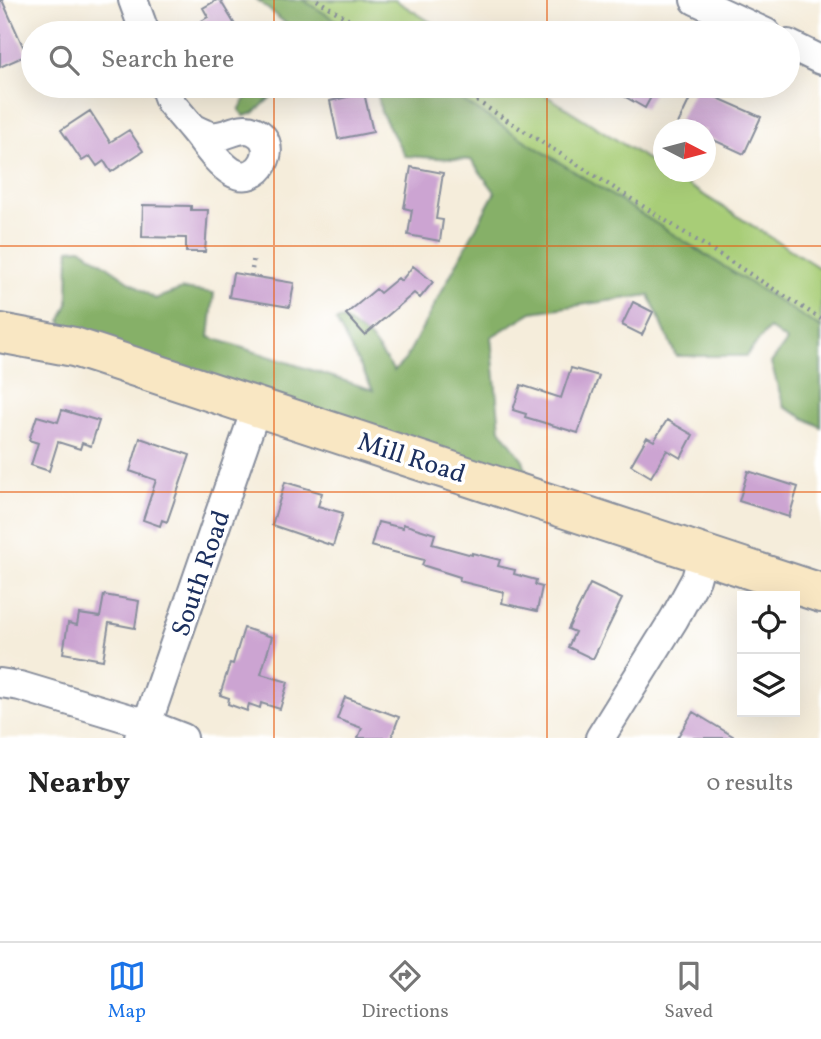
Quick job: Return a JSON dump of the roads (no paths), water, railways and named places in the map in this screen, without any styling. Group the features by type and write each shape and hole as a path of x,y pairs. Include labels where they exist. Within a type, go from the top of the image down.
{"street":[{"path":"133,0 141,21"},
{"path":"695,0 740,21"},
{"path":"800,50 821,60"},
{"path":"168,98 192,128"},
{"name":"Mill Road","path":"0,333 74,347 821,593"},
{"name":"South Road","path":"143,731 257,406"},
{"path":"600,738 674,619 696,579 703,554"},
{"path":"0,683 20,686 143,731 183,738"}]}
